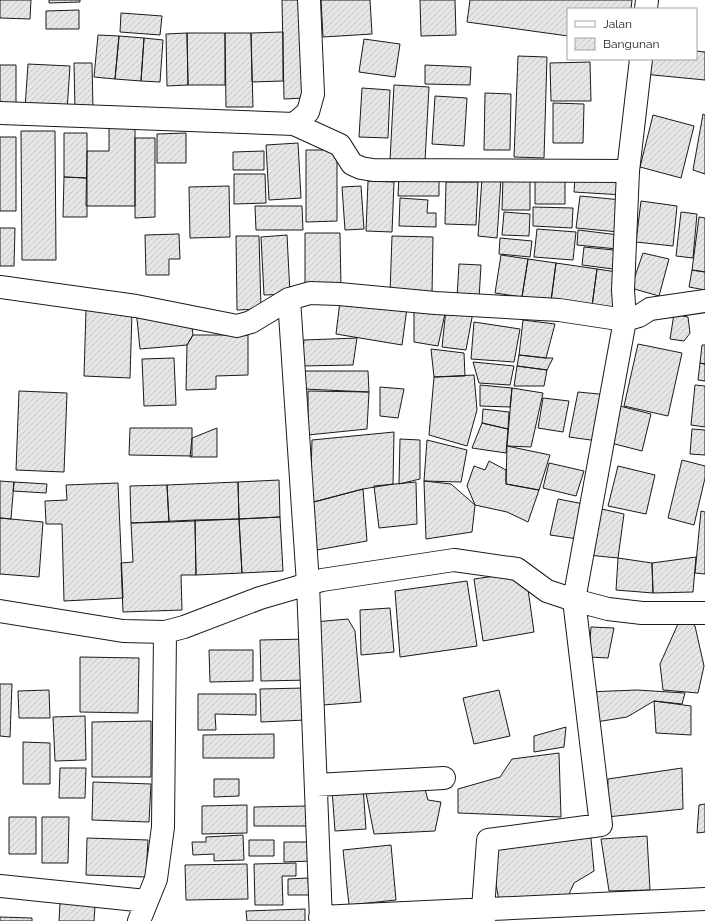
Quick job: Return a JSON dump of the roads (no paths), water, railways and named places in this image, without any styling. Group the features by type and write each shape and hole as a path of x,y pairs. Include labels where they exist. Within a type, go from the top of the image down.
{"street":[{"path":"294,124 308,112 313,94 309,0"},
{"path":"484,915 488,840 601,825 574,600 625,320 623,290 628,171 640,60"},
{"path":"0,113 294,124 340,145 352,164 361,168 373,170 628,171"},
{"path":"0,287 136,306 237,326 252,322 289,299 310,293 339,294 435,303 559,310 625,320 639,316 650,309 705,301"},
{"path":"289,299 308,584 321,919 484,915 705,899"},
{"path":"0,611 123,632 165,632 184,627 260,598 322,580 454,560 517,569 546,591 608,609 642,614 705,613"},
{"path":"0,886 143,911 156,878 163,827 165,632"},
{"path":"316,784 444,778"}]}
